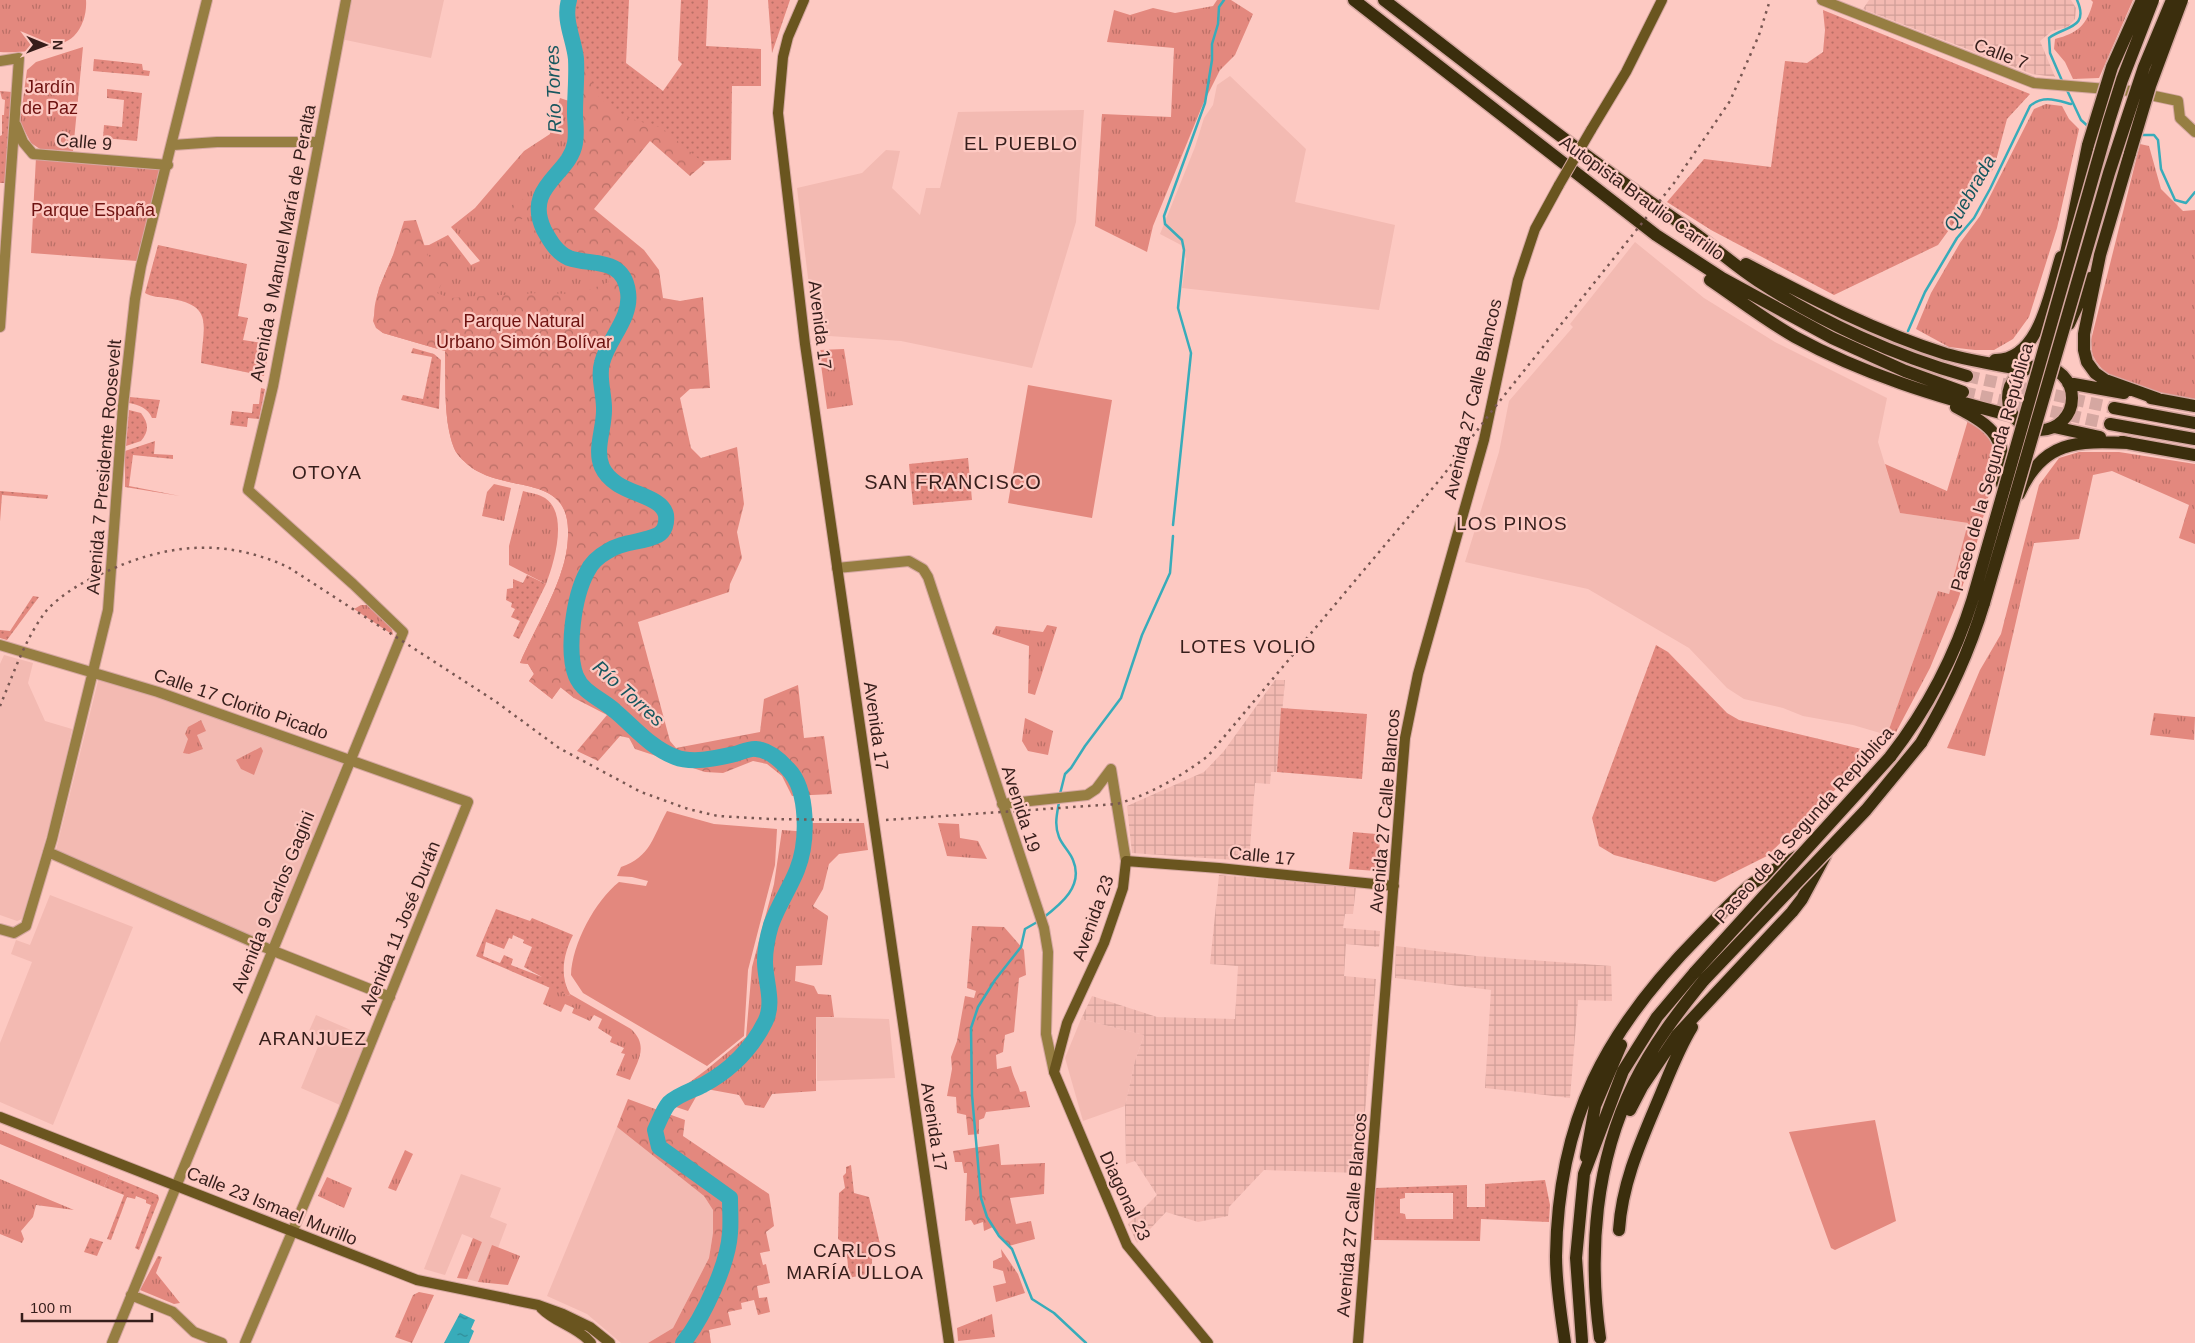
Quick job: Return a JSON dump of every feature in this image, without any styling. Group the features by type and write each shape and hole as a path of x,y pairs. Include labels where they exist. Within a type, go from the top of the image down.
{"highway":[{"name":"Autopista Braulio Carrillo","path":"1354,0 1656,235 1722,278 1832,338 1905,371 1963,392"},
{"name":"Autopista Braulio Carrillo","path":"1384,0 1620,182 1771,289 1844,328 1917,360 1967,376"},
{"path":"2100,255 2050,362 2068,233 2088,145 2112,67 2142,0"},
{"name":"Paseo de la Segunda República","path":"1600,1338 1594,1285 1594,1233 1601,1186 1610,1148 1622,1111 1648,1056 1700,976 1890,756 1929,700 1943,674 1961,636 1973,598 2111,112 2153,0"},
{"name":"Paseo de la Segunda República","path":"1582,1341 1576,1258 1584,1174 1622,1071 1657,1017 1866,810 1903,767 1921,743 1958,677 1975,631 2109,173 2144,67 2172,0"},
{"path":"2158,399 2105,380 2095,373 2087,362 2084,350 2084,334 2100,255 2150,86 2182,0"},
{"path":"1969,360 2006,361 2016,356 2031,341 2068,233"},
{"path":"1656,235 1710,280 1795,336 1866,370 1938,397 2013,416"},
{"path":"1714,247 1836,310 1922,345 1969,360 2024,370"},
{"path":"2054,427 2062,421 2070,408 2071,393 2068,383 2058,372 2050,368 2040,366 2024,370 2016,376 2009,390 2008,406 2013,416 2021,425 2033,430 2054,427 2195,455"},
{"path":"2068,383 2195,406"},
{"path":"1938,397 1984,422 1997,438 2003,457 2004,471 1999,532 2022,486 2034,467 2050,453 2070,444 2092,442 2129,443"},
{"path":"2114,408 2195,423"},
{"path":"2110,424 2195,439"},
{"path":"1565,1343 1556,1258 1560,1204 1567,1154 1583,1101 1598,1067 1628,1017 1670,964 1750,886 1832,836 1802,899 1677,1035 1642,1087 1610,1148"},
{"path":"1584,1174 1588,1132 1594,1106 1616,1054 1630,1029 1700,935"},
{"path":"1619,1230 1624,1190 1645,1132 1682,1045 1719,990"}],"main road":[{"name":"Avenida 17","path":"804,0 782,57 778,113 805,344 949,1343"},
{"name":"Avenida 27 Calle Blancos","path":"1358,1343 1405,738 1418,674 1484,440 1520,272 1535,229 1559,184 1626,72 1662,0"},
{"name":"Calle 17","path":"1126,861 1220,868 1394,886"},
{"name":"Avenida 23","path":"1054,1072 1066,1023 1104,943 1124,888 1126,861"},
{"name":"Diagonal 23","path":"1054,1072 1127,1245 1208,1343"},
{"name":"Calle 23 Ismael Murillo","path":"0,1117 417,1280 538,1305 577,1319 608,1342"},
{"path":"538,1305 550,1318 582,1334 591,1343"}],"street":[{"name":"Avenida 7 Presidente Roosevelt","path":"0,929 11,933 20,932 26,926 48,852 108,610 123,406 135,299 141,266 173,145 207,0"},
{"name":"Avenida 9 Manuel María de Peralta","path":"346,0 273,386 248,490 353,584 403,632"},
{"name":"Calle 7","path":"1822,0 2015,78 2042,84 2131,90 2178,101 2180,118 2195,132"},
{"path":"0,62 18,58 0,327"},
{"name":"Calle 9","path":"15,124 23,142 33,154 168,165"},
{"path":"173,145 217,142 319,142"},
{"name":"Avenida 19","path":"837,568 909,561 918,564 928,577 1044,928 1048,952 1046,1034 1054,1072"},
{"name":"Avenida 9 Carlos Gagini","path":"112,1343 175,1184 403,632"},
{"name":"Calle 17 Clorito Picado","path":"0,645 94,672 350,758 468,802"},
{"name":"Avenida 23","path":"1002,804 1087,795 1096,789 1111,769 1126,861"},
{"name":"Avenida 11 José Durán","path":"245,1343 390,998 468,802"},
{"path":"48,852 271,950 390,998"},
{"path":"131,1295 173,1312 190,1329 222,1343"}],"shaded area":[{"path":"349,0 444,0 431,58 341,39"},
{"path":"1869,0 2071,0 2076,8 2075,19 2068,27 2052,31 2040,41 2055,77 2032,74 1863,9"},
{"path":"1230,76 1306,149 1295,202 1395,225 1379,310 1182,288 1186,259 1181,245 1160,234 1195,147 1204,118 1213,105 1217,85"},
{"path":"1084,110 1076,222 1032,368 901,341 815,335 797,188 862,173 886,150 900,151 892,188 920,215 926,188 940,188 958,112"},
{"path":"1635,242 1704,298 1775,342 1887,398 1878,442 1900,513 1968,523 1949,594 1938,591 1887,735 1853,725 1803,716 1783,708 1744,699 1727,688 1689,648 1588,589 1465,562 1499,452 1509,401 1573,327 1570,324"},
{"path":"4,655 33,663 28,683 45,721 72,729 56,803 22,919 17,921 0,915 0,664"},
{"path":"99,677 343,762 270,945 56,850"},
{"path":"1275,680 1285,680 1277,772 1271,772 1270,784 1255,783 1249,861 1132,853 1127,806 1204,772 1224,751"},
{"path":"1219,875 1356,887 1353,914 1345,914 1343,928 1380,931 1379,947 1346,944 1344,976 1376,979 1360,1173 1264,1170 1229,1207 1228,1216 1198,1222 1166,1212 1137,1243 1128,1224 1157,1195 1135,1161 1126,1164 1125,1106 1135,1061 1144,1035 1081,1019 1092,996 1157,1017 1235,1019 1238,966 1210,964"},
{"path":"50,895 133,927 53,1125 0,1102 0,1043 32,962 11,954 16,940 30,945"},
{"path":"1396,946 1476,956 1611,966 1612,1001 1578,1000 1570,1098 1485,1088 1491,990 1395,978"},
{"path":"316,1015 367,1037 340,1105 301,1088 322,1037 309,1031"},
{"path":"816,1017 889,1019 895,1078 817,1081"},
{"path":"1081,1019 1144,1035 1135,1061 1125,1106 1083,1121 1065,1058"},
{"path":"617,1127 704,1196 713,1210 713,1233 709,1258 673,1328 648,1343 621,1343 587,1314 547,1296"},
{"path":"461,1174 501,1188 490,1217 507,1224 498,1248 492,1246 478,1282 467,1279 482,1242 462,1234 445,1275 424,1269"}],"green space":[{"path":"0,0 86,0 86,9 80,28 68,41 39,50 0,52"},
{"path":"565,0 594,0 590,12 657,119 705,163 690,176 650,141 594,209 644,250 659,270 663,298 680,301 703,297 710,388 690,389 680,398 691,448 701,458 737,447 744,504 737,532 742,558 730,584 729,592 638,622 670,741 676,748 760,732 764,699 798,685 804,738 824,736 832,794 792,796 782,776 767,764 753,761 723,773 705,772 635,749 629,738 620,736 598,761 577,751 607,715 574,698 561,687 552,699 529,681 534,674 528,664 520,663 560,577 567,548 568,523 562,507 553,496 539,489 489,476 472,468 462,459 454,448 448,425 445,351 383,333 376,328 373,321 379,288 393,255 404,221 416,220 428,256 451,264 437,293 450,298 538,293 578,294 609,282 601,271 559,263 531,237 536,228 532,215 507,225 516,201 542,193 575,146 576,58"},
{"path":"575,0 629,0 626,63 663,91 682,64 678,60 681,0 708,0 706,46 761,49 761,86 732,86 731,160 701,161 662,128 635,120 613,110 597,95 580,51 571,11"},
{"path":"768,0 790,0 772,53"},
{"path":"1217,0 1231,0 1253,14 1235,55 1220,70 1203,104 1153,226 1147,252 1095,226 1102,114 1171,117 1174,48 1107,42 1114,10 1130,15 1153,8 1175,13 1213,6"},
{"path":"2091,0 2133,0 2099,78 2073,79 2065,62 2054,49 2055,39 2070,34 2080,27 2091,10 2093,2"},
{"path":"1823,10 2030,94 2007,119 1994,168 1938,245 1834,295 1711,230 1667,202 1704,159 1771,167 1785,61 1807,63 1823,52 1825,30"},
{"name":"Jardín de Paz","path":"83,47 73,151 40,149 31,143 20,122 27,70 36,62"},
{"path":"94,59 142,64 143,70 150,71 149,76 93,71"},
{"path":"107,89 142,93 137,141 103,138 104,125 122,127 124,100 107,98"},
{"path":"0,91 12,92 6,183 0,183 0,136 2,135 2,115 4,115 5,100 2,99"},
{"name":"Parque Natural Urbano Simón Bolívar","path":"560,98 569,101 570,143 537,193 536,217 600,268 613,276 580,688 574,698 560,687 552,699 529,681 534,674 528,664 520,663 560,577 567,548 568,523 562,507 553,496 539,489 489,476 472,468 457,454 450,437 448,425 445,351 383,333 377,326 374,316 378,291 397,247 429,245 448,235 471,265 480,261 451,227 475,208 524,151 550,134 550,119 556,111"},
{"path":"2046,104 2062,106 2069,119 2079,129 2057,228 2029,317 2013,339 1994,350 1949,347 1916,329 1931,293 1960,243 1980,216 2034,109"},
{"path":"2140,144 2149,146 2161,189 2183,211 2195,210 2195,399 2153,392 2124,383 2111,376 2101,367 2092,354 2091,340"},
{"name":"Parque España","path":"36,157 161,169 137,261 31,253"},
{"path":"158,245 247,264 238,316 248,318 243,340 270,344 264,376 201,363 204,327 203,318 199,311 182,301 145,293"},
{"path":"413,348 434,354 441,360 439,409 401,400 403,395 423,399 432,357 411,353"},
{"path":"844,349 853,405 827,409 819,350"},
{"path":"1028,385 1112,400 1092,518 1008,503"},
{"path":"261,388 265,389 259,419 248,418 247,427 230,425 232,411 252,413 253,404 259,404"},
{"path":"130,397 160,400 156,418 152,418 143,408 129,403"},
{"path":"129,410 141,413 147,427 146,434 141,441 126,446"},
{"path":"1968,420 1980,425 1994,439 1997,462 1977,542 1958,600 1930,668 1894,736 1887,735 1938,591 1949,594 1968,523 1900,513 1885,464 1947,491"},
{"path":"155,441 154,454 173,455 173,459 133,455 129,486 180,496 125,487 125,451"},
{"path":"2079,452 2119,452 2195,464 2195,544 2179,538 2189,505 2112,471 2093,475 2079,539 2034,543 1985,756 1947,748 1980,670 2001,634 2039,485 2059,458"},
{"path":"968,458 972,500 913,505 909,464"},
{"path":"494,484 511,488 504,521 482,516 487,492"},
{"path":"0,491 48,495 47,499 2,495 0,522"},
{"path":"523,491 545,498 552,505 556,515 558,539 553,564 546,584 509,565 509,546"},
{"path":"527,575 546,584 519,639 513,636 520,621 511,617 515,609 511,607 512,603 506,600 507,589 513,588 513,579 523,583"},
{"path":"33,596 39,597 7,640 0,638 0,630 10,631"},
{"path":"361,605 369,605 391,625 393,635 354,609"},
{"path":"1047,625 1057,627 1035,695 1028,693 1029,646 992,634 996,626 1043,632"},
{"path":"1656,645 1668,652 1727,713 1739,720 1874,752 1767,856 1715,882 1614,855 1599,846 1592,818"},
{"path":"1281,708 1367,714 1362,779 1277,772"},
{"path":"2154,713 2195,717 2194,740 2150,735"},
{"path":"1025,718 1053,731 1048,755 1028,751 1022,741"},
{"path":"201,720 206,731 197,735 203,749 189,754 183,753 188,739 185,734 188,727"},
{"path":"261,747 263,751 254,775 241,769 236,760"},
{"path":"667,811 714,824 777,829 775,865 748,970 744,1036 707,1066 583,993 571,975 572,963 580,937 586,924 610,890 619,882 646,886 648,881 617,876 621,867 639,858 650,845"},
{"path":"810,823 864,823 868,850 839,854 829,864 823,889 813,906 828,916 822,965 796,966 795,981 814,986 818,994 831,995 834,1017 816,1017 816,1091 772,1094 764,1108 745,1105 739,1095 701,1088 688,1111 667,1104 671,1096 746,1037 752,967 774,884 782,830 810,832"},
{"path":"938,823 959,824 960,838 978,841 987,859 947,856"},
{"path":"1376,825 1381,825 1378,868 1376,871 1349,869 1353,832 1376,834"},
{"path":"496,909 530,921 532,918 573,935 567,949 564,964 565,979 570,994 569,996 476,956","holes":["513,935 524,940 523,943 532,947 524,967 542,977 511,965 513,959 504,955 500,963 483,956 486,942 504,949 509,938 512,939"]},
{"path":"972,926 1004,927 1024,950 1026,975 1019,978 1014,1032 1005,1035 1003,1052 996,1055 997,1069 1011,1066 1020,1092 1026,1091 1030,1107 986,1112 984,1118 979,1120 979,1134 968,1135 966,1115 957,1113 956,1097 947,1096 952,1069 951,1057 957,1041 965,996 974,998 976,991 967,988"},
{"path":"550,986 569,996 570,994 631,1029 640,1041 641,1047 639,1060 630,1080 616,1075 625,1054 621,1053 624,1048 610,1042 612,1037 598,1028 602,1019 594,1015 590,1021 572,1013 574,1008 565,1004 561,1012 543,1004"},
{"path":"628,1099 685,1120 683,1136 769,1194 774,1226 766,1232 770,1251 760,1253 763,1265 766,1264 770,1283 757,1286 759,1298 767,1297 770,1312 758,1315 754,1300 741,1303 742,1309 728,1312 731,1325 709,1330 711,1343 648,1343 673,1328 709,1258 713,1233 713,1210 704,1196 617,1127"},
{"path":"1875,1120 1896,1221 1835,1250 1831,1248 1789,1132"},
{"path":"0,1130 109,1175 104,1187 0,1144"},
{"path":"999,1144 1001,1165 1045,1163 1044,1194 1010,1198 1016,1224 1031,1221 1035,1239 1009,1246 993,1227 984,1231 983,1222 974,1225 971,1220 965,1221 967,1173 964,1173 962,1162 955,1162 953,1151"},
{"path":"405,1150 413,1154 396,1191 388,1188"},
{"path":"851,1165 854,1193 869,1197 881,1248 873,1248 871,1273 849,1278 846,1244 838,1239 839,1193 845,1188 843,1176 846,1173 846,1167"},
{"path":"109,1175 158,1195 159,1199 139,1250 135,1248 151,1205 146,1203 146,1200 136,1196 135,1199 127,1197 111,1240 107,1239 124,1195 104,1187"},
{"path":"327,1177 352,1188 344,1208 318,1196"},
{"path":"0,1179 74,1210 36,1205 33,1217 21,1231 24,1239 22,1243 0,1234"},
{"path":"1545,1180 1550,1205 1549,1222 1481,1219 1480,1241 1374,1240 1375,1188 1467,1185 1467,1207 1485,1207 1485,1184","holes":["1405,1193 1453,1193 1453,1219 1406,1219 1405,1214 1400,1213 1400,1199 1405,1198"]},
{"path":"90,1238 103,1242 97,1256 84,1252"},
{"path":"473,1238 482,1242 467,1279 457,1278"},
{"path":"492,1245 520,1256 508,1285 478,1282"},
{"path":"1001,1249 1018,1274 1025,1293 996,1302 993,1286 1006,1283 1003,1271 993,1268 993,1261 1002,1257"},
{"path":"158,1256 162,1257 156,1273 180,1303 174,1304 140,1290"},
{"path":"419,1292 434,1295 412,1343 395,1337 413,1295"},
{"path":"992,1314 995,1337 958,1341 957,1328"}],"water":[{"path":"460,1313 475,1320 471,1329 474,1331 469,1343 444,1343"}],"waterway":[{"name":"Río Torres","path":"569,0 567,15 576,59 576,139 565,164 543,192 539,202 539,215 546,234 561,253 569,258 605,264 620,273 625,281 628,292 626,311 605,354 601,368 604,408 599,445 600,460 608,476 617,484 656,502 666,515 666,524 658,535 614,548 598,557 589,569 578,595 573,623 572,652 576,676 583,687 610,707 650,743 675,757 689,760 705,760 754,749 770,753 795,778 803,803 805,832 801,859 771,925 768,938 765,969 769,992 769,1007 765,1022 747,1050 723,1073 672,1100 655,1130 659,1147 730,1198 730,1233 725,1260 706,1306 683,1343"},
{"path":"1173,525 1191,353 1178,308 1184,250 1182,240 1165,224 1164,216 1205,103 1212,60 1212,44 1218,24 1219,7 1224,0"},
{"path":"2063,83 2050,53 2049,38 2078,22 2080,9 2077,0"},
{"path":"2066,88 2081,120 2090,128"},
{"name":"Quebrada","path":"1908,331 1925,292 1957,238 1974,218 1990,189 2030,106 2045,99 2071,104"},
{"path":"2139,135 2154,135 2158,140 2161,169 2175,200 2186,203 2195,192"},
{"path":"1060,794 1065,774 1121,698 1142,635 1170,573 1173,536"},
{"path":"1043,918 1069,894 1075,878 1076,869 1073,860 1057,833 1056,820 1059,802"},
{"path":"1039,921 1025,929 1021,947 995,980 978,1007 971,1028 972,1095 981,1198 987,1217 999,1236 1012,1249 1032,1299 1054,1313 1086,1343"}],"tunnel":[{"path":"1967,376 2114,408"},
{"path":"1963,392 2110,424"}],"railway":[{"path":"886,820 1117,804 1165,784 1208,756 1442,477 1491,412 1674,183 1730,101 1759,35 1770,0"},
{"path":"0,706 21,656 39,620 65,594 94,577 148,556 193,548 240,551 264,557 288,567 495,701 559,748 641,792 688,809 718,816 770,819 860,820"}],"district":[{"name":"EL PUEBLO","path":"1021,143"},
{"name":"OTOYA","path":"327,472"},
{"name":"SAN FRANCISCO","path":"953,482"},
{"name":"LOS PINOS","path":"1512,523"},
{"name":"LOTES VOLIO","path":"1248,646"},
{"name":"ARANJUEZ","path":"313,1038"},
{"name":"CARLOS MARÍA ULLOA","path":"855,1261"}]}
